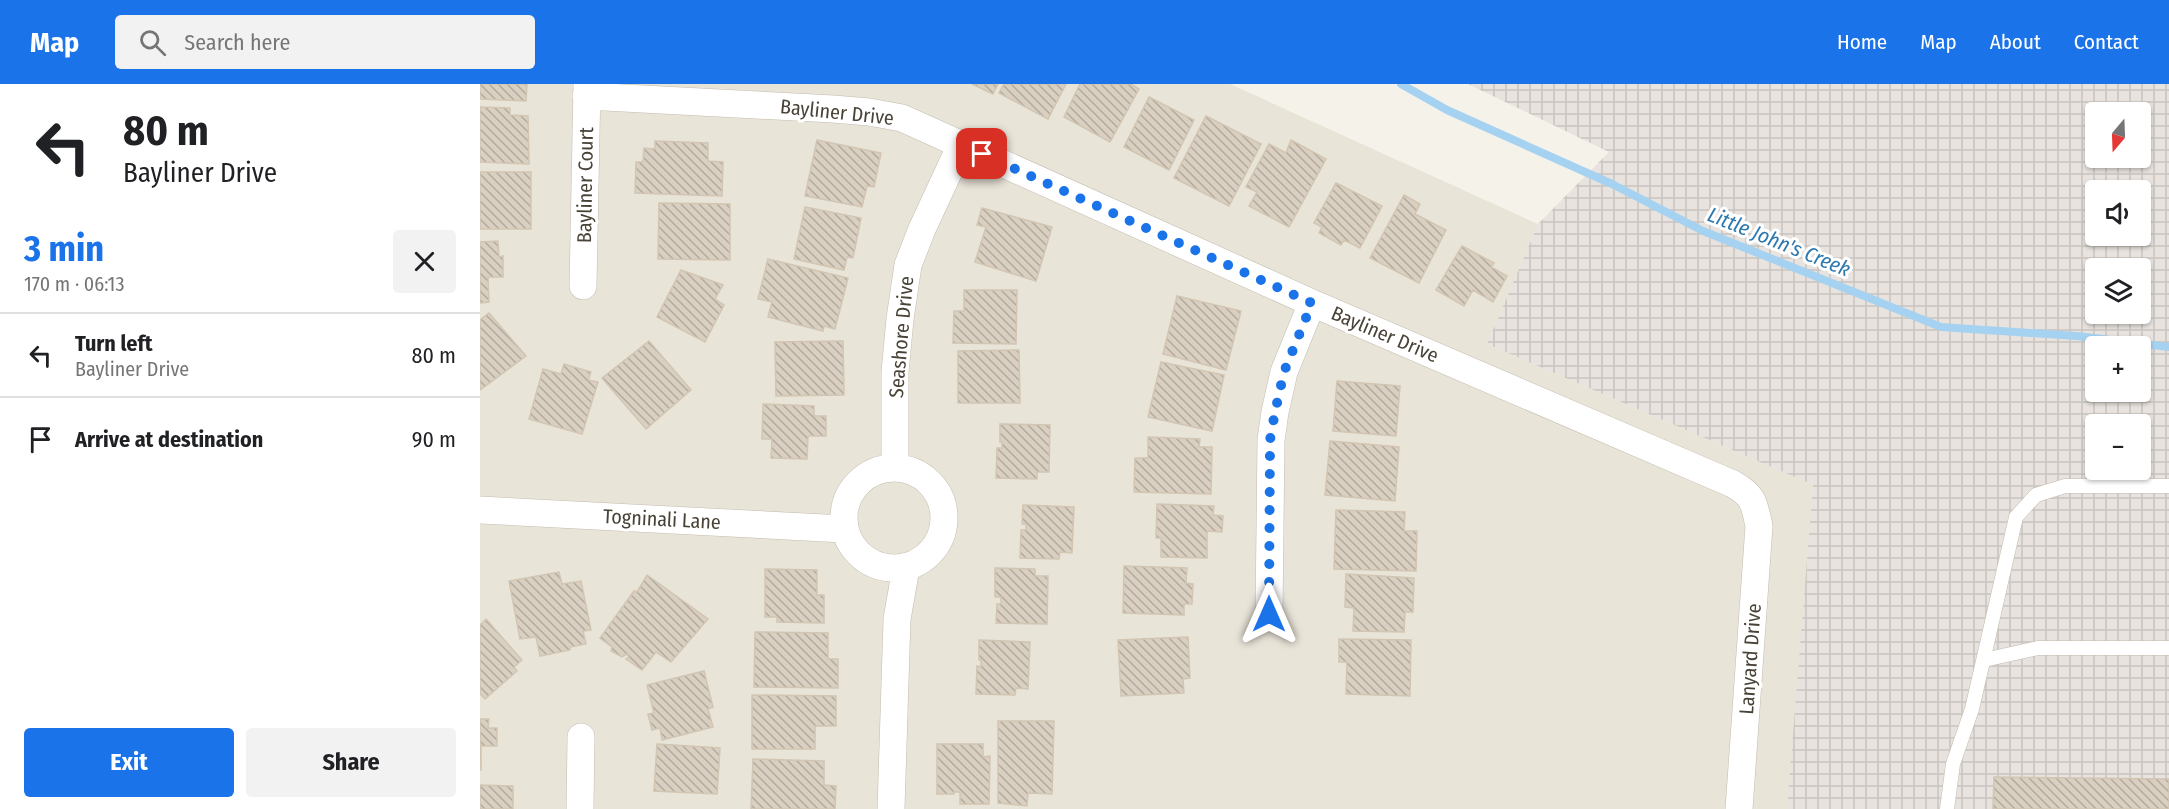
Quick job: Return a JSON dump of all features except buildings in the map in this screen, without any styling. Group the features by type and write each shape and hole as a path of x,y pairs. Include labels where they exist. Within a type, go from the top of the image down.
{"street":[{"name":"Bayliner Drive","path":"587,90 869,112 902,118 1312,303 1733,484 1748,493 1755,508"},
{"name":"Bayliner Court","path":"583,285 587,90"},
{"name":"Seashore Drive","path":"895,468 895,372 908,265 961,145"},
{"path":"1269,614 1270,440 1284,372 1312,303"},
{"path":"895,468 910,469 934,486 945,506 944,530 931,555 906,568 884,568 856,553 843,529 843,508 862,477 895,468"},
{"name":"Lanyard Drive","path":"1739,809 1758,526 1755,508"},
{"name":"Togninali Lane","path":"480,510 843,529"},
{"path":"891,809 897,619 906,568"},
{"path":"580,737 580,809"}],"lane":[{"path":"1947,809 1953,765 1972,709 2016,517 2036,495 2065,486 2169,486"},
{"path":"1984,660 2038,648 2169,648"}],"shaded area":[{"path":"480,84 1230,84 1538,224 1487,344 1813,485 1792,809 480,809"},
{"path":"1468,84 2169,84 2169,809 1787,809 1813,485 1487,344 1538,224 1609,152"}],"waterway":[{"name":"Little John's Creek","path":"1401,84 1447,110 1612,184 1703,231 1941,327 2077,336 2169,347"}],"route":[{"path":"982,154 1312,303 1284,372 1270,440 1269,614"}]}
